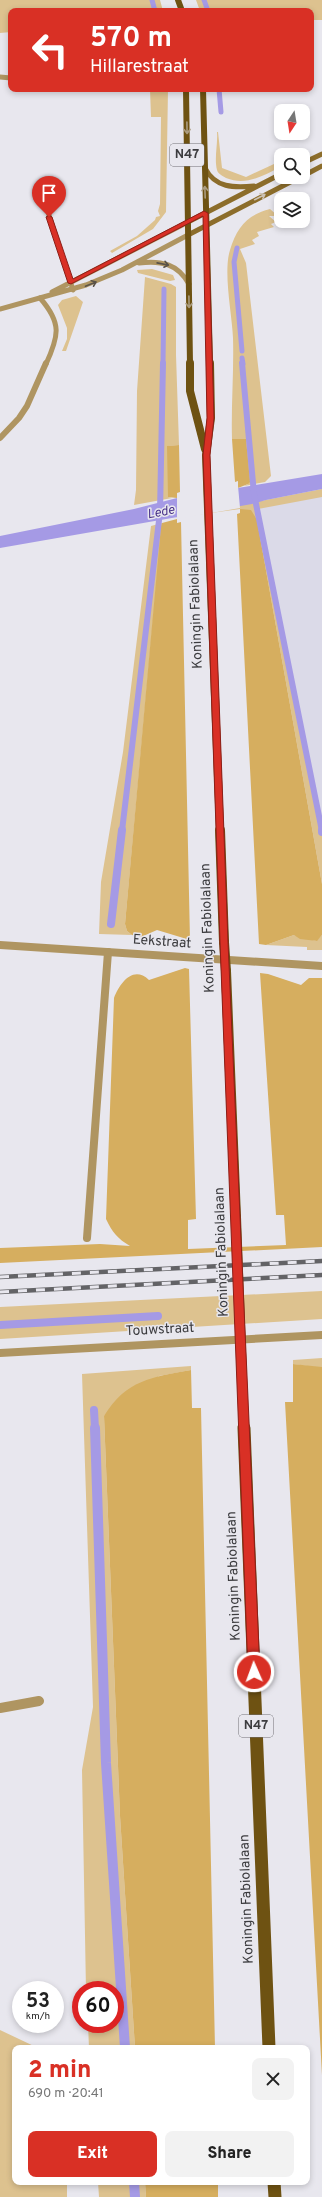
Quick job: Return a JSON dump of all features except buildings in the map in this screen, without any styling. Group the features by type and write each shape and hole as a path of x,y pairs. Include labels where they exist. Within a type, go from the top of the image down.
{"main road":[{"name":"Koningin Fabiolalaan","path":"186,92 191,398 206,455 208,487 224,942 269,2045"},
{"name":"Koningin Fabiolalaan","path":"203,92 211,418 206,455"},
{"path":"310,160 322,154"},
{"path":"310,172 322,166"},
{"path":"205,168 210,179 220,184 236,187 262,184"},
{"path":"188,222 274,178"},
{"path":"188,235 287,184"},
{"path":"274,2185 275,2197"}],"street":[{"path":"40,187 73,290"},
{"path":"40,298 188,222"},
{"path":"0,309 73,290 128,266 188,235"},
{"path":"128,266 150,262 171,265 182,270 189,284"},
{"path":"0,438 19,418 27,406 56,344 58,334 56,323 52,312 40,298"},
{"name":"Eekstraat","path":"0,945 322,966"},
{"path":"87,1238 108,952"},
{"name":"Touwstraat","path":"0,1353 322,1334"},
{"path":"0,1708 39,1701"}],"shaded area":[{"path":"0,0 160,0 162,8 8,8 8,32 0,33"},
{"path":"196,0 322,0 322,20 314,20 314,8 199,8"},
{"path":"150,92 168,92 166,212 153,229 112,253 110,251 137,236 155,220 156,217 160,216 158,211 160,204 161,117 151,117"},
{"path":"218,132 222,168 246,177 274,164 274,170 254,179 240,181 226,178 219,174 217,170"},
{"path":"270,209 274,212 274,216 269,216 274,220 274,223 271,224 274,227 257,232 259,236 252,240 255,244 240,249 246,263 271,476 265,482 244,486 248,484 246,439 232,439 233,338 227,270 230,250 236,235 244,223"},
{"path":"152,269 173,275 175,280 170,281 138,273 137,270"},
{"path":"145,277 171,284 176,287 176,355 179,445 168,446 168,497 172,498 134,505 136,490 137,391"},
{"path":"76,296 83,302 66,351 62,351 67,339 67,328 58,305 62,300"},
{"path":"232,439 246,439 250,482 238,488 238,481 235,482"},
{"path":"179,445 180,492 177,493 177,498 168,497 167,446"},
{"path":"322,489 322,820 258,508 266,500"},
{"path":"322,489 322,497 258,509 322,820 322,884 257,520 240,509 174,518"},
{"path":"240,509 251,510 257,520 322,884 322,935 317,941 300,939 294,935 266,945 259,944 237,514 240,513"},
{"path":"177,519 177,523 181,522 190,940 157,930 141,937 132,935 127,931 125,924 161,526 162,523"},
{"path":"162,523 125,924 127,931 132,935 99,934 101,882 123,752 151,526"},
{"path":"294,935 316,941 322,935 322,950 307,950 307,947 266,945"},
{"path":"185,968 189,969 196,1219 188,1220 188,1249 286,1245 284,1215 276,1215 260,973 268,974 301,985 309,978 322,978 322,1247 0,1263 0,1248 100,1244 130,1246 116,1235 106,1219 114,998 123,982 132,975 138,974 149,980"},
{"path":"322,1291 322,1319 0,1339 0,1307"},
{"path":"322,1358 322,1368 293,1364 293,1360"},
{"path":"293,1364 322,1367 322,2075 285,1402 293,1402"},
{"path":"191,1366 191,1370 159,1376 104,1416 120,1816 135,2045 89,2045 88,2033 124,2033 124,1981 86,1981 82,1770 93,1707 82,1374"},
{"path":"191,1370 192,1408 201,1408 215,2045 135,2045 120,1816 104,1416 112,1404 131,1387 152,1378"},
{"path":"0,2030 32,2045 12,2045 12,2185 67,2185 67,2197 0,2197"},
{"path":"98,2185 145,2185 146,2197 99,2197"},
{"path":"145,2185 218,2185 218,2197 146,2197"}],"water":[{"name":"Lede","path":"322,474 322,489 252,504 0,548 0,536 134,509 177,498"}],"pier":[{"path":"238,486 240,508 177,519 177,496"}],"waterway":[{"path":"152,0 154,8"},
{"path":"204,0 207,8"},
{"path":"219,92 221,112"},
{"path":"237,248 234,262 242,351"},
{"path":"163,364 164,289"},
{"path":"242,358 243,364"},
{"name":"Lede","path":"122,831 160,512 163,363"},
{"path":"242,363 254,494 322,831"},
{"path":"111,924 122,830"},
{"path":"0,1325 158,1316"},
{"path":"94,1410 95,1429"},
{"path":"95,1428 106,1763 125,2045"},
{"path":"134,2185 135,2197"}],"railway":[{"path":"0,1277 322,1261"},
{"path":"0,1292 322,1275"}],"route":[{"path":"49,217 71,283 206,213 211,418 206,455 224,942 254,1672"}]}
